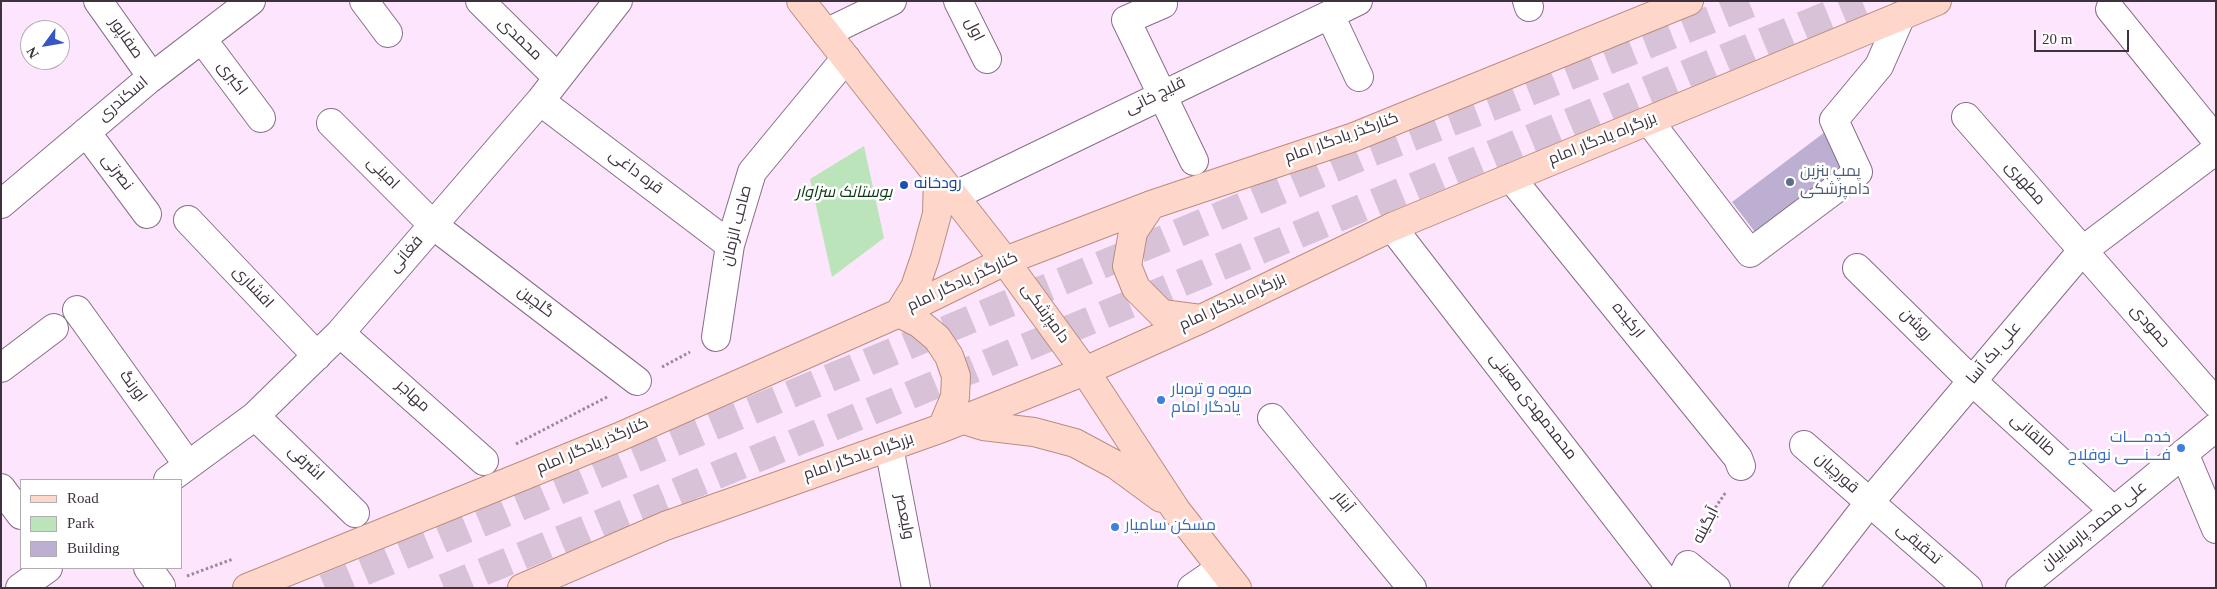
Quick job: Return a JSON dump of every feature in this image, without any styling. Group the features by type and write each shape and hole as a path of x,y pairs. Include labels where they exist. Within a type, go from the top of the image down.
{"main road":[{"name":"دامپزشکی","path":"802,1 1005,261 1086,371 1176,510 1229,578"},
{"name":"کنارگذر یادگار امام","path":"246,588 619,437 899,313 1005,261 1151,205 1354,137 1689,1"},
{"name":"بزرگراه یادگار امام","path":"522,588 665,526 953,424 1086,371 1201,319 1392,227 1937,1"},
{"path":"946,186 915,287 899,313 919,323 937,338 949,356 956,376 953,424 1034,432 1075,443 1116,465 1176,510"},
{"path":"1151,205 1133,232 1127,266 1136,288 1162,314 1201,319"}],"street":[{"name":"صفاپور","path":"98,1 152,77"},
{"name":"اسکندری","path":"2,203 152,77 251,1"},
{"path":"364,1 388,33"},
{"name":"محمدی","path":"480,1 558,78"},
{"name":"فغانی","path":"178,473 255,416 340,333 540,102 618,1"},
{"path":"826,33 845,1"},
{"path":"826,33 892,1"},
{"name":"اول","path":"958,1 987,59"},
{"name":"قلیچ خانی","path":"946,186 1162,94 1358,1"},
{"path":"1163,4 1126,20 1194,161"},
{"path":"2110,9 2216,140"},
{"path":"1330,15 1359,77"},
{"path":"1649,121 1750,253 1858,172 1834,120 1879,66 1901,16"},
{"name":"اکبری","path":"202,39 261,118"},
{"name":"صاحب الزمان","path":"716,336 730,245 752,172 846,58"},
{"name":"قره داغی","path":"540,102 730,245"},
{"name":"مطهری","path":"1966,117 2082,251"},
{"name":"امینی","path":"331,123 433,225"},
{"name":"نصرتی","path":"86,132 147,214"},
{"name":"علی بک آسا","path":"1803,588 1869,503 2082,251 2216,150"},
{"name":"ارکیده","path":"1511,178 1738,458 1741,466"},
{"name":"افشاری","path":"188,220 317,356"},
{"name":"گلچین","path":"433,225 637,382"},
{"name":"محمدمهدی معینی","path":"1392,227 1671,588"},
{"name":"حمودی","path":"2082,251 2216,403"},
{"name":"روشن","path":"1857,268 1972,381"},
{"name":"اورنگ","path":"77,310 178,473"},
{"path":"1,368 54,328"},
{"name":"مهاجر","path":"340,333 484,460"},
{"name":"طالقانی","path":"1972,381 2114,511"},
{"name":"اشرفی","path":"255,416 355,513"},
{"name":"آبنار","path":"1272,418 1412,588"},
{"name":"علی محمد پارساییان","path":"2029,585 2114,511 2216,427"},
{"name":"قورچیان","path":"1804,445 1869,503"},
{"name":"ولیعصر","path":"889,447 916,588"},
{"path":"2184,453 2216,529"},
{"path":"1,488 20,514"},
{"name":"تحقیقی","path":"1869,503 1968,588"},
{"path":"20,588 47,569"},
{"path":"1683,576 1716,588"},
{"path":"1192,588 1229,578"}],"path":[{"path":"484,460 637,382 716,336"},
{"name":"آبگینه","path":"1683,576 1712,511 1738,477 1741,466"},
{"path":"154,577 235,558"}],"green space":[{"name":"بوستانک سزاوار","path":"864,146 884,238 832,277 810,179"}],"building":[{"name":"پمپ بنزین دامپزشکی","path":"1825,132 1848,163 1755,232 1732,202"}],"tunnel":[{"path":"325,588 1368,154 1507,101 1757,1"},
{"path":"444,588 1862,1"}],"place":[{"name":"پمپ بنزین دامپزشکی","path":"1790,182"},
{"name":"رودخانه","path":"904,185"},
{"name":"میوه و تره‌بار یادگار امام","path":"1161,400"},
{"name":"خدمــــات فـــنــــی نوفلاح","path":"2181,448"},
{"name":"مسکن سامیار","path":"1115,527"}]}
